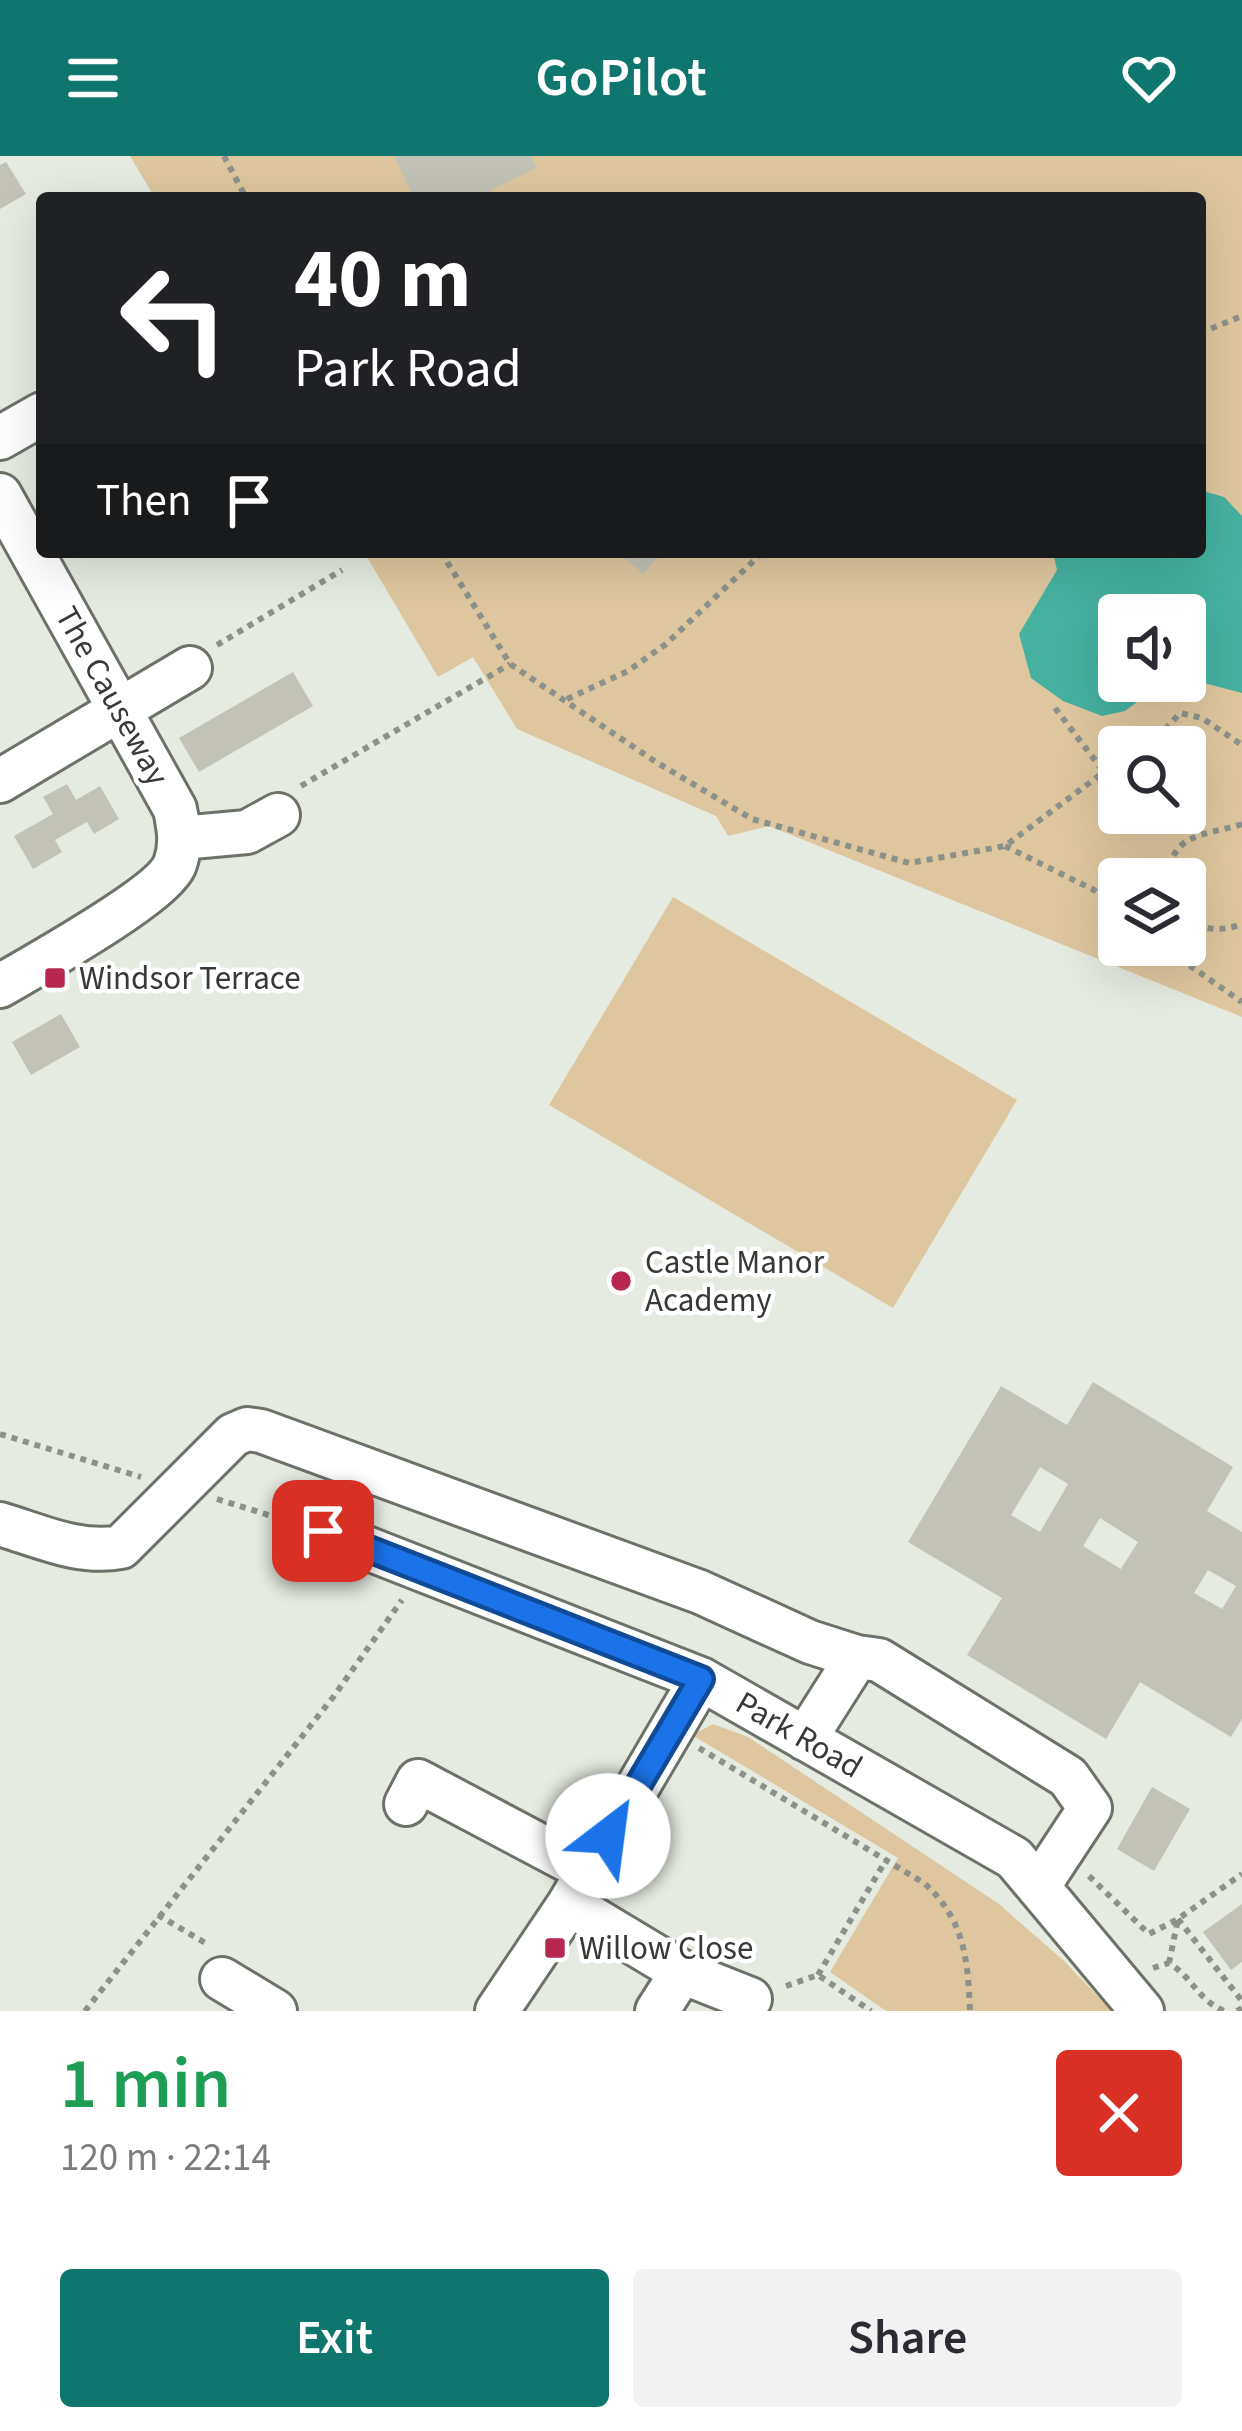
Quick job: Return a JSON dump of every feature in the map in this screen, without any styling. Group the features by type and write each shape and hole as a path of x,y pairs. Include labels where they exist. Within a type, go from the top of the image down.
{"street":[{"path":"0,438 36,417"},
{"name":"The Causeway","path":"0,495 175,809 181,838"},
{"path":"0,782 190,668"},
{"path":"0,986 134,902 173,869 181,838 247,832 278,815"},
{"path":"0,1524 100,1551 122,1547 233,1435 262,1431 700,1592 810,1642 879,1660 1068,1777 1090,1808 1038,1887"},
{"name":"Park Road","path":"323,1531 701,1679 1014,1858 1142,2011"},
{"path":"806,1739 857,1657"},
{"path":"497,2011 578,1888 701,1679"},
{"path":"406,1804 418,1780 578,1888 682,1972 750,2000"},
{"path":"657,2011 682,1972"},
{"path":"222,1979 275,2011"}],"path":[{"path":"224,156 242,192"},
{"path":"1206,331 1242,316"},
{"path":"445,558 510,664 656,762 752,818 909,863 1005,846 1098,776"},
{"path":"567,699 628,671 666,644 756,558"},
{"path":"190,668 198,657 342,570"},
{"path":"278,815 285,796 510,664"},
{"path":"1055,708 1098,764"},
{"path":"1168,726 1180,713 1202,718 1242,745"},
{"path":"1171,858 1185,842 1204,832 1242,824"},
{"path":"1005,846 1098,893"},
{"path":"1206,928 1225,930 1242,924"},
{"path":"1190,966 1242,1002"},
{"path":"85,2011 334,1696 422,1572"},
{"path":"670,1731 923,1882 953,1915 968,1959 970,2011"},
{"path":"1062,1851 1149,1934 1242,1874"},
{"path":"750,2000 818,1975 886,1860"},
{"path":"158,1915 214,1948 222,1979"},
{"path":"1178,1919 1240,2007"},
{"path":"1178,1919 1169,1963 1188,1974 1198,1993 1224,2011"},
{"path":"818,1975 871,2011"}],"shaded area":[{"path":"130,156 1242,156 1242,1017 1116,966 1206,966 1206,858 1098,858 1098,959 769,826 728,836 716,816 517,729 473,657 438,677 368,558 1206,558 1206,192 151,192"},
{"path":"673,897 1017,1100 893,1308 549,1105"},
{"path":"713,1724 748,1737 999,1904 1112,2011 886,2011 830,1972 898,1858 692,1735"}],"water":[{"path":"1206,492 1224,497 1242,516 1242,693 1206,684 1206,594 1098,594 1098,702 1137,702 1125,711 1102,716 1063,701 1031,678 1019,634 1057,570 1054,558 1206,558"}],"building":[{"path":"394,156 531,156 537,168 491,192 411,192"},
{"path":"6,162 26,194 0,209 0,165"},
{"path":"625,558 657,558 643,574"},
{"path":"293,672 313,706 199,772 179,738"},
{"path":"67,784 76,800 100,786 119,819 94,834 87,822 55,840 62,852 33,869 14,836 53,814 43,797"},
{"path":"61,1014 80,1047 31,1075 12,1042"},
{"path":"1093,1382 1233,1467 1207,1511 1242,1532 1242,1719 1231,1737 1140,1682 1106,1739 967,1655 1002,1598 908,1542 1001,1386 1067,1425","holes":["1040,1467 1068,1484 1040,1532 1011,1515","1100,1518 1138,1542 1121,1569 1083,1546","1208,1570 1236,1586 1222,1609 1194,1593"]},
{"path":"1152,1787 1190,1809 1154,1871 1117,1849"},
{"path":"1242,1904 1242,1962 1231,1970 1203,1932"}],"place":[{"name":"Windsor Terrace","path":"55,978"},
{"name":"Castle Manor Academy","path":"621,1281"},
{"name":"Willow Close","path":"555,1948"}],"route":[{"path":"323,1531 701,1679 608,1836"}]}
